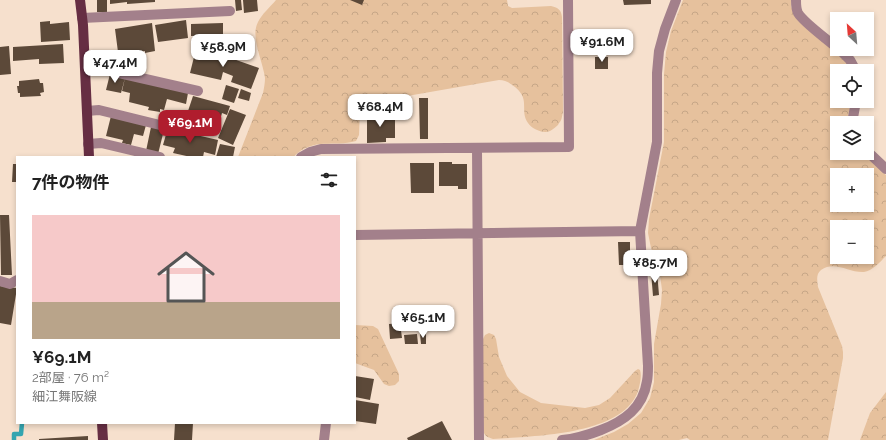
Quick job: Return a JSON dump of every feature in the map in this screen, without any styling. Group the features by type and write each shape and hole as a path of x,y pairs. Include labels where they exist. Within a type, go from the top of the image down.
{"main road":[{"path":"80,0 89,156"},
{"path":"102,424 103,440"}],"street":[{"path":"303,156 321,149 570,147 568,0"},
{"path":"562,440 590,434 624,419 635,408 643,395 648,381 640,231 657,142 657,73 659,51 665,29 676,0"},
{"path":"796,0 798,13 830,41"},
{"path":"82,18 230,11"},
{"path":"846,56 852,64"},
{"path":"85,68 97,68 198,92"},
{"path":"87,111 99,110 168,127"},
{"path":"88,144 101,143 156,156"},
{"path":"477,148 479,440"},
{"path":"874,158 886,169"},
{"path":"356,235 640,231"},
{"path":"0,281 10,284 16,281"},
{"path":"324,440 326,424"}],"green space":[{"path":"276,0 507,0 508,6 512,8 551,6 560,11 562,17 563,112 561,121 555,128 547,132 532,127 528,123 524,114 523,96 510,83 499,80 362,105 360,110 359,135 356,141 340,144 317,145 309,147 294,156 238,156 263,93 265,78 255,35 258,22"},
{"path":"683,0 791,0 794,15 830,47 830,56 840,56 848,64 830,64 830,108 850,108 848,116 830,116 830,160 870,160 886,175 886,256 876,266 864,272 832,266 821,270 818,275 818,287 842,346 843,352 828,440 690,440 687,438 679,440 594,440 614,432 628,424 641,413 650,398 654,382 654,344 662,290 659,267 651,248 648,233 649,219 664,142 664,74 666,52 671,31"},
{"path":"356,325 373,326 378,329 399,374 399,381 395,385 389,386 384,384 374,370 356,363"},
{"path":"489,333 494,335 496,339 499,357 507,376 520,392 541,403 585,408 599,405 610,398 638,369 640,370 641,375 638,391 629,406 614,417 596,425 574,431 530,437 489,438 483,431 483,339 485,335"},
{"path":"886,392 886,440 860,440 870,413"}],"building":[{"path":"97,0 107,0 107,12 97,12"},
{"path":"110,0 155,0 155,2 127,4 127,2 110,4"},
{"path":"235,0 241,0 242,10 236,11"},
{"path":"243,0 257,0 258,11 244,13"},
{"path":"350,0 364,0 362,5"},
{"path":"623,0 651,0 651,4 624,5"},
{"path":"186,20 188,38 158,42 155,25"},
{"path":"50,21 50,24 69,22 70,40 41,42 40,22"},
{"path":"152,23 155,51 145,53 145,51 139,52 138,50 118,52 115,29"},
{"path":"223,23 223,35 191,36 191,24"},
{"path":"195,39 209,40 208,48 194,47"},
{"path":"63,44 64,63 39,64 39,59 13,61 13,47"},
{"path":"9,46 11,74 0,75 0,47"},
{"path":"196,49 225,56 259,68 251,89 231,82 233,76 223,72 221,80 190,73"},
{"path":"595,57 608,57 608,69 595,69"},
{"path":"110,74 125,78 121,93 106,90"},
{"path":"125,78 188,93 186,104 167,99 164,110 160,109 160,112 148,110 149,107 129,102 130,93 122,91"},
{"path":"39,79 40,83 43,83 44,92 40,93 41,96 20,97 17,86 19,86 19,81"},
{"path":"226,85 239,89 234,103 222,99"},
{"path":"241,89 251,93 249,101 238,98"},
{"path":"193,96 230,106 227,115 222,113 218,127 186,117"},
{"path":"419,98 428,98 428,139 420,139"},
{"path":"230,109 246,115 233,145 218,138"},
{"path":"367,115 395,115 395,138 386,138 386,142 367,143"},
{"path":"111,116 146,125 143,136 134,134 131,145 122,143 123,140 106,136"},
{"path":"151,127 164,130 158,154 146,151"},
{"path":"167,131 178,133 179,131 218,140 215,155 204,152 203,156 186,156 173,153 175,148 163,145"},
{"path":"220,144 235,147 233,156 216,156"},
{"path":"439,162 467,164 467,189 458,189 458,186 439,186"},
{"path":"410,163 434,163 434,193 411,193"},
{"path":"13,164 16,164 16,182 12,182"},
{"path":"0,215 9,215 12,275 1,275"},
{"path":"618,242 630,242 630,265 619,265"},
{"path":"657,271 659,295 653,296 651,272"},
{"path":"0,286 16,288 11,325 0,323"},
{"path":"400,323 402,338 390,339 389,324"},
{"path":"403,324 413,324 413,330 402,329"},
{"path":"417,334 418,344 405,344 404,335"},
{"path":"420,334 426,334 426,344 421,344"},
{"path":"356,376 374,379 370,400 356,397"},
{"path":"356,400 379,404 376,424 356,421"},
{"path":"442,421 452,440 408,440 407,438"},
{"path":"175,424 193,424 192,440 174,440"},
{"path":"88,436 88,440 39,440 39,439"}],"waterway":[{"path":"14,440 14,434 21,434 22,424"}]}
